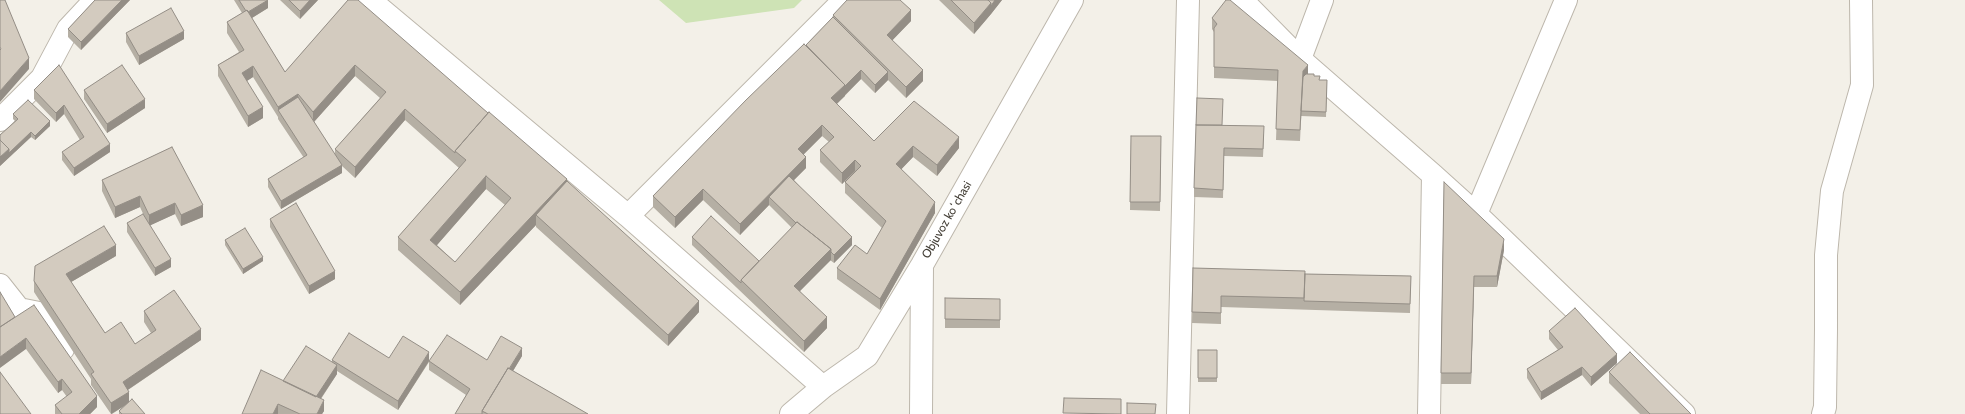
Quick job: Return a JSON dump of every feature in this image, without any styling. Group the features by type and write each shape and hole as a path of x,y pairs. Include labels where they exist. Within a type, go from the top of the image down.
{"street":[{"path":"0,120 42,78 68,29 95,0"},
{"path":"370,0 628,216 823,387"},
{"path":"628,216 844,0"},
{"name":"Objuvoz koʻchasi","path":"791,414 823,387 867,356 922,264 1072,0"},
{"path":"1178,414 1188,0"},
{"path":"1242,0 1300,59 1476,214 1684,414"},
{"path":"1300,59 1322,0"},
{"path":"1476,214 1566,0"},
{"path":"1823,414 1825,407 1826,255 1832,191 1862,85 1861,0"},
{"path":"1429,414 1433,175"},
{"path":"921,414 922,264"},
{"path":"0,285 19,309 39,312 76,369"}],"green space":[{"path":"659,0 802,0 794,8 686,23"}],"building":[{"path":"0,0 5,0 29,58 0,91 1,49"},
{"path":"95,0 122,0 81,42 68,29"},
{"path":"239,0 268,0 248,12"},
{"path":"289,0 310,0 300,11"},
{"path":"348,0 358,0 488,113 455,151 455,153 405,109 355,167 335,149 386,92 355,65 313,112 298,94 278,107 253,66 242,73 263,107 248,116 218,65 244,50 227,22 247,10 285,72"},
{"path":"847,0 900,0 911,10 887,35 923,70 906,87 833,15"},
{"path":"951,0 988,0 991,3 974,23"},
{"path":"988,0 995,0 991,6 991,3"},
{"path":"1226,0 1230,0 1308,65 1303,71 1300,130 1276,129 1278,70 1214,67 1214,28 1217,24 1212,18"},
{"path":"171,8 184,31 139,56 126,33"},
{"path":"833,17 888,72 875,85 861,70 845,86 806,45"},
{"path":"804,44 845,85 831,98 874,141 914,101 959,137 937,165 913,146 896,164 935,202 880,299 837,268 855,245 867,254 886,221 845,182 861,166 855,160 842,173 820,150 834,137 822,125 798,149 806,157 740,224 703,189 675,217 653,196 746,100"},
{"path":"59,65 110,144 74,168 62,152 84,137 64,105 56,113 34,90"},
{"path":"122,65 145,99 107,124 84,90"},
{"path":"1306,74 1320,76 1319,80 1327,80 1326,112 1301,111 1303,77"},
{"path":"298,97 342,165 281,201 268,179 307,155 278,110"},
{"path":"1197,98 1223,99 1222,125 1196,125"},
{"path":"28,100 50,121 35,136 31,132 9,153 9,149 0,140 0,135 18,119 13,114"},
{"path":"489,112 567,179 460,292 398,237 466,160 455,151","holes":["486,176 511,198 455,262 430,240"]},
{"path":"1196,125 1264,126 1263,149 1224,148 1223,190 1194,188"},
{"path":"1131,136 1161,136 1160,202 1130,202"},
{"path":"0,140 9,149 0,157"},
{"path":"172,147 203,205 181,215 175,203 149,215 140,196 115,207 102,180"},
{"path":"789,176 852,237 834,255 831,252 831,249 797,222 796,223 769,197"},
{"path":"567,181 699,301 668,335 536,215"},
{"path":"1444,182 1504,239 1497,276 1474,276 1471,373 1441,373"},
{"path":"296,203 335,271 309,286 270,219"},
{"path":"143,214 171,259 155,268 127,223"},
{"path":"711,216 759,261 741,280 741,283 692,237"},
{"path":"797,222 831,249 794,286 827,317 804,341 741,280"},
{"path":"104,226 116,245 66,274 105,333 121,322 135,344 156,330 144,311 174,290 201,329 123,382 129,392 111,403 91,374 94,372 34,281 35,266"},
{"path":"245,228 263,257 243,269 225,240"},
{"path":"1193,268 1305,271 1304,298 1221,296 1221,313 1192,312"},
{"path":"1305,274 1411,276 1410,304 1304,301"},
{"path":"0,292 15,317 0,327"},
{"path":"945,298 1000,299 1000,320 945,319"},
{"path":"34,305 97,396 79,414 62,414 55,405 72,392 62,379 58,382 26,338 0,357 0,327"},
{"path":"1575,308 1617,354 1591,377 1582,367 1541,392 1527,369 1563,347 1549,331"},
{"path":"349,333 389,358 403,336 429,352 398,401 332,360"},
{"path":"447,335 487,360 501,336 522,348 509,369 508,368 482,411 482,414 455,414 470,389 429,361"},
{"path":"306,346 337,365 316,397 283,381"},
{"path":"1198,350 1217,350 1217,378 1198,378"},
{"path":"1630,352 1691,414 1650,414 1609,372"},
{"path":"508,368 588,414 488,414 482,411"},
{"path":"261,370 324,400 317,414 300,414 278,404 273,414 242,414"},
{"path":"0,372 31,414 0,414"},
{"path":"1064,398 1121,399 1121,414 1063,413"},
{"path":"132,399 145,414 122,414 119,411"},
{"path":"1127,403 1156,404 1155,414 1127,414"}]}
